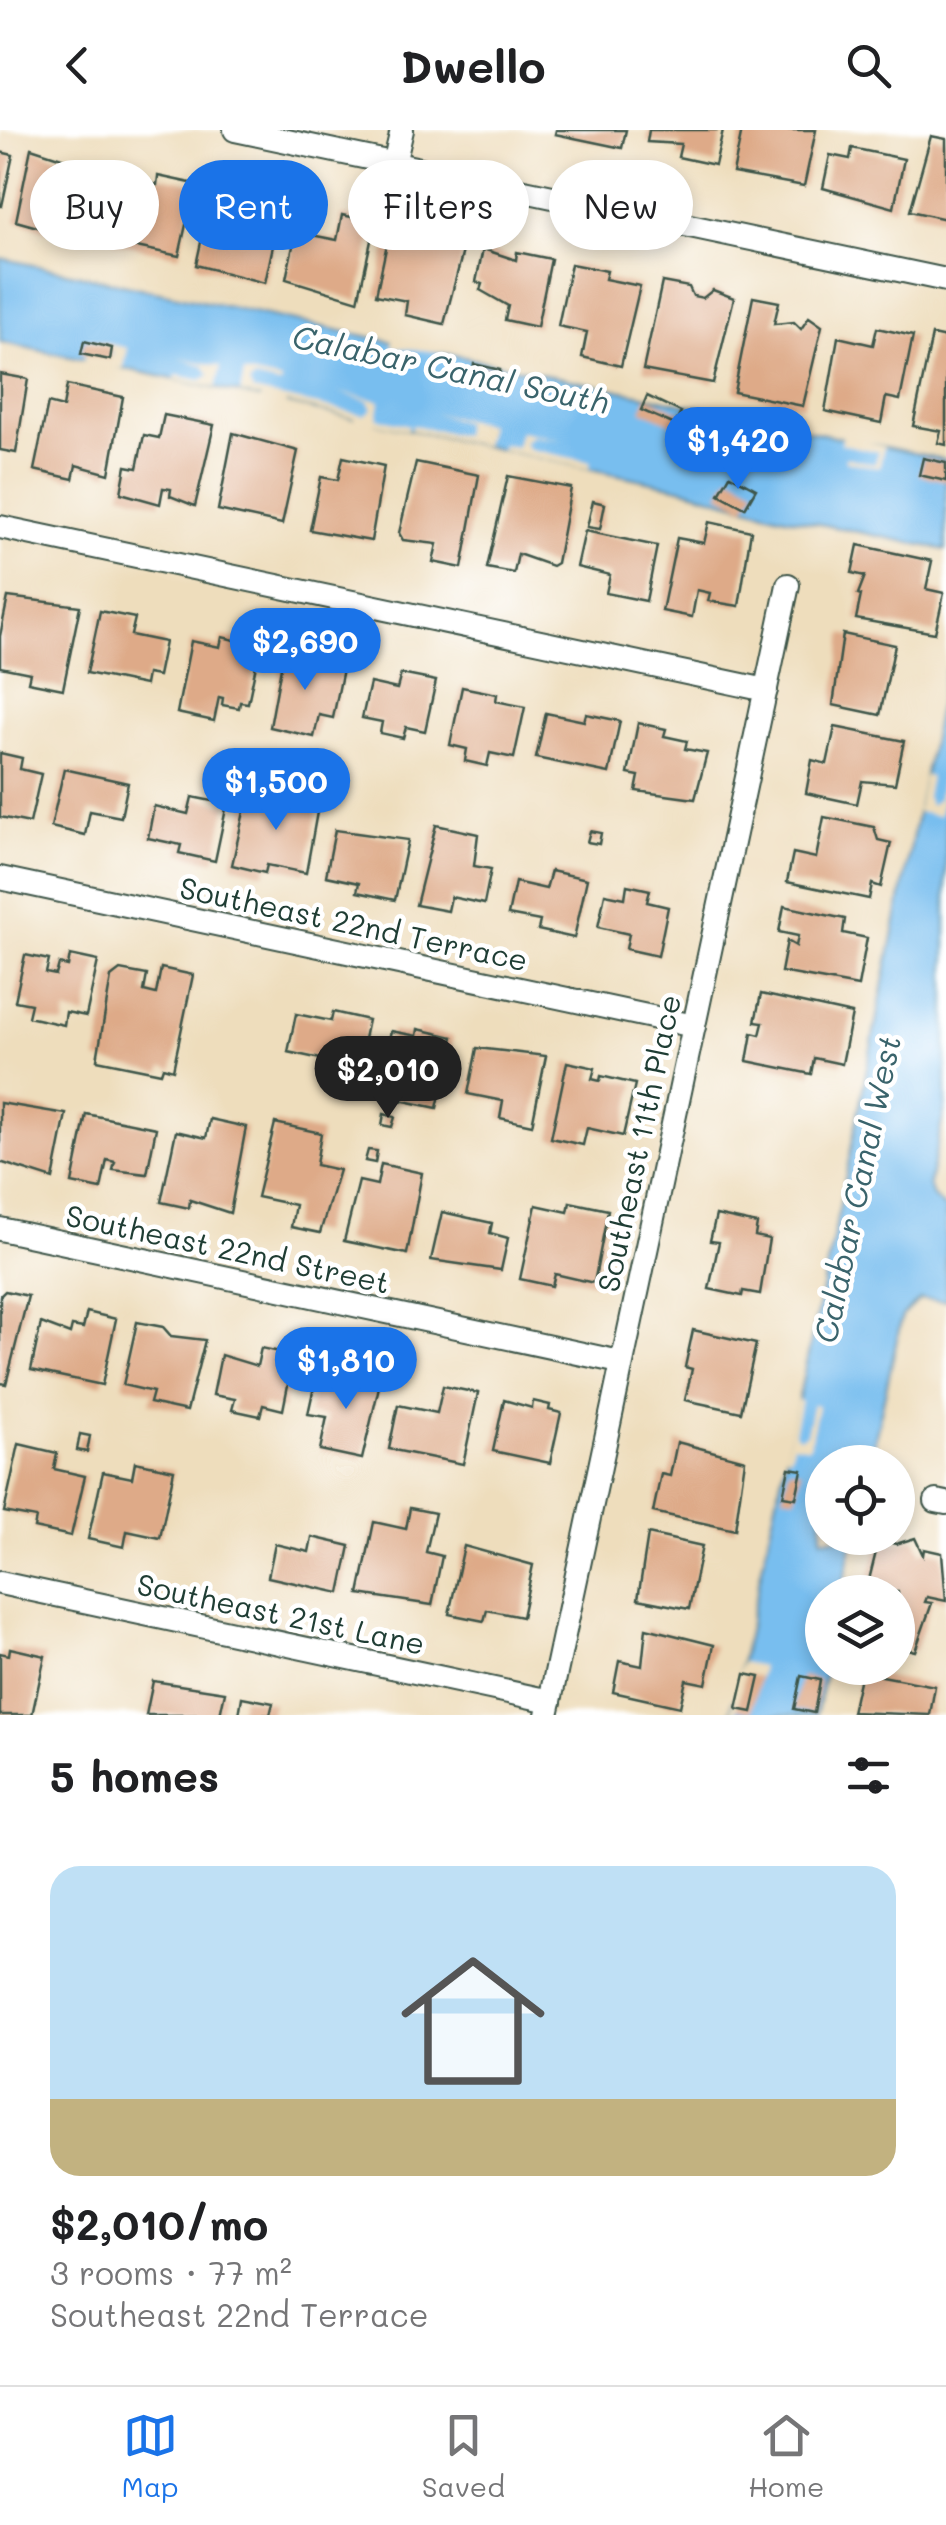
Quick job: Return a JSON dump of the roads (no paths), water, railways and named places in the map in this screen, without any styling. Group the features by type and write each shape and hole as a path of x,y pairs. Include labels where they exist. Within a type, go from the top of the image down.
{"street":[{"path":"235,130 375,160"},
{"path":"395,160 402,130"},
{"path":"529,192 946,280"},
{"path":"0,527 766,690"},
{"name":"Southeast 11th Place","path":"548,1708 788,584"},
{"name":"Southeast 22nd Terrace","path":"0,878 694,1026"},
{"name":"Southeast 22nd Street","path":"0,1229 620,1362"},
{"name":"Southeast 21st Lane","path":"0,1583 548,1708"}],"water":[{"name":"Calabar Canal South","path":"0,258 946,460 946,550 776,515 680,488 0,342"},
{"name":"Calabar Canal West","path":"946,668 946,1103 929,1184 933,1197 946,1209 946,1301 920,1299 902,1316 874,1445 805,1445 805,1555 850,1555 846,1575 805,1575 805,1685 822,1685 816,1715 730,1715 835,1230"}]}
